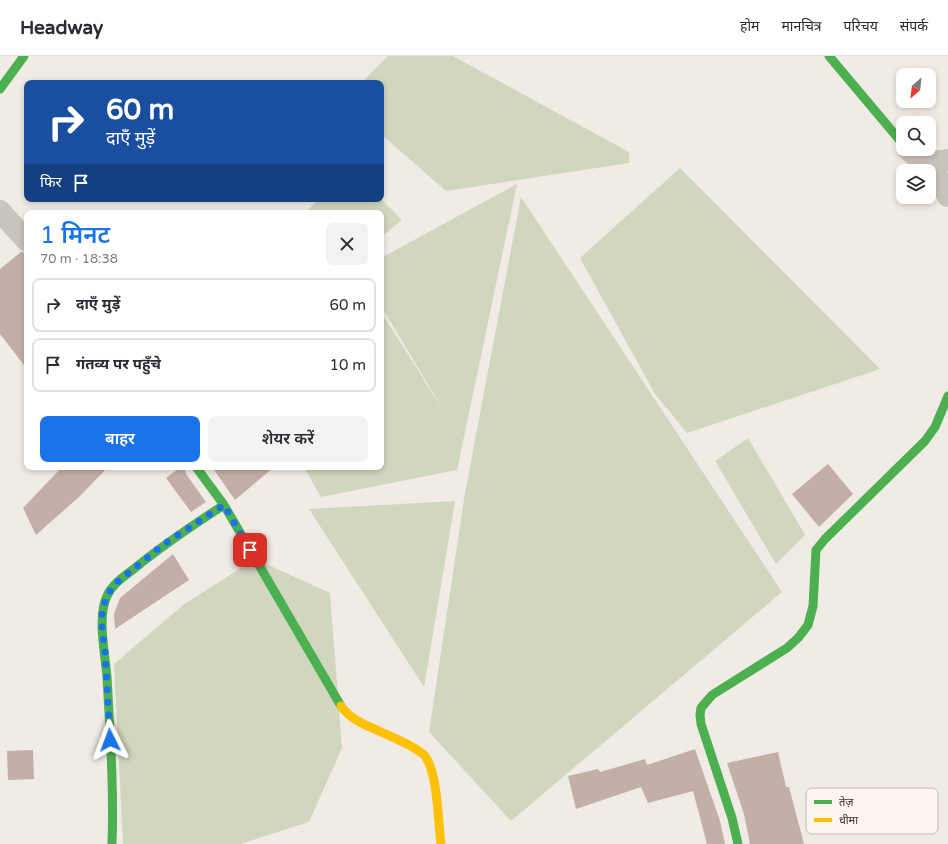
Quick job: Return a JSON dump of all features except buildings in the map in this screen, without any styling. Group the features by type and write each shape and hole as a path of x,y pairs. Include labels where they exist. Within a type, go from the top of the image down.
{"street":[{"path":"0,89 24,56"},
{"path":"829,56 896,136"},
{"path":"921,156 938,161 948,196"},
{"path":"0,211 24,238"},
{"path":"738,844 732,818 701,724 699,713 703,703 712,695 787,648 798,638 808,625 813,606 816,550 824,539 925,441 935,427 948,396"},
{"path":"198,470 224,505 331,690 347,714 360,723 416,749 427,758 432,771 441,844"},
{"path":"112,844 113,820 111,755 105,650 102,630 102,612 107,595 116,583 164,544 224,505"}],"green space":[{"path":"388,56 453,56 629,152 629,163 446,191 384,137 384,80 364,80"},
{"path":"680,168 880,369 687,433 655,394 580,258"},
{"path":"517,184 457,470 321,497 306,470 384,470 384,317 447,416 384,311 384,256"},
{"path":"521,197 782,592 511,821 429,732 465,493"},
{"path":"316,202 384,202 402,220 384,235 384,210 308,210"},
{"path":"748,438 805,535 776,564 715,461"},
{"path":"455,501 424,687 309,509"},
{"path":"255,559 330,593 342,748 309,822 240,844 123,844 114,664 183,605"}],"traffic: fast":[{"path":"0,89 24,56"},
{"path":"829,56 896,136"},
{"path":"738,844 732,818 701,724 701,708 712,695 787,648 798,638 808,625 813,606 816,550 825,539 925,441 935,427 948,396"},
{"path":"198,470 224,505 341,706"},
{"path":"112,844 111,760 107,677 102,625 104,605 109,592 123,577 167,543 224,505"}],"traffic: slow":[{"path":"341,706 349,715 358,721 408,744 423,754 432,771 441,844"}],"route":[{"path":"110,740 105,650 102,630 102,612 107,595 116,583 164,544 224,505 250,550"}]}
